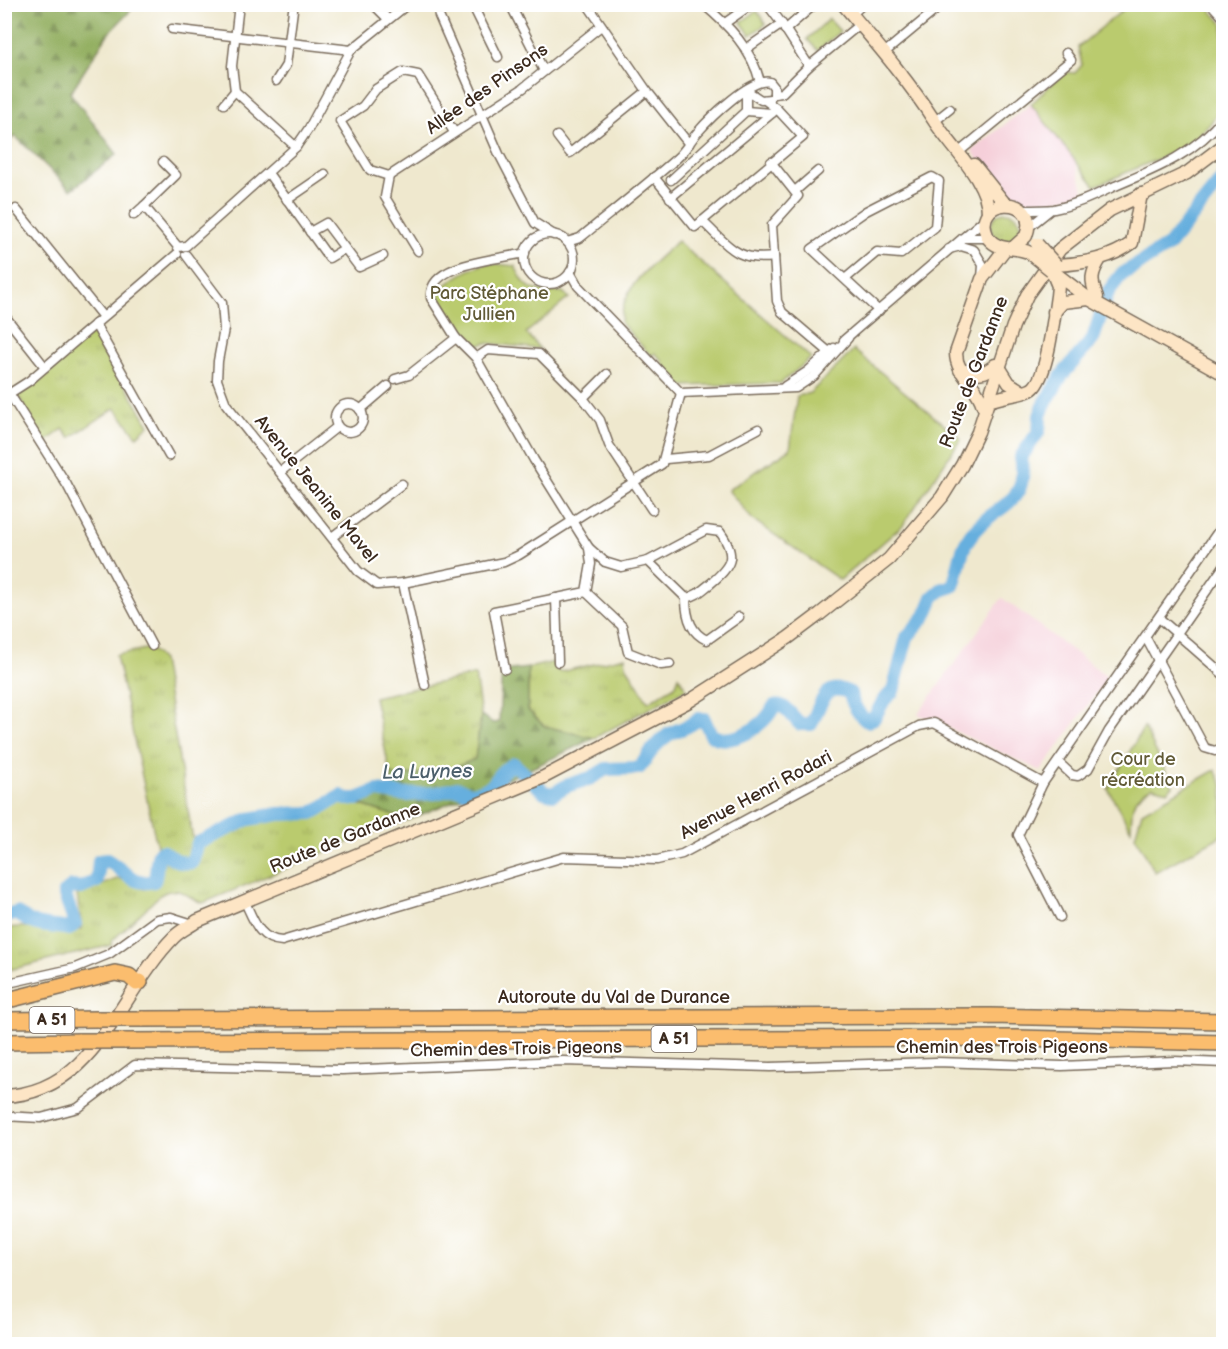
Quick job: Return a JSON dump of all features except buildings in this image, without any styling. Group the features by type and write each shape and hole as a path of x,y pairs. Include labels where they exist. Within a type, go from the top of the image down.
{"highway":[{"path":"4,1001 115,973 136,980 132,996"},
{"name":"Autoroute du Val de Durance","path":"4,1020 991,1016 1224,1021"},
{"name":"A 51","path":"4,1042 1017,1038 1224,1043"}],"main road":[{"path":"855,18 1005,204 1022,210 1034,248 1054,267 1093,299 1224,368"},
{"name":"Route de Gardanne","path":"136,980 175,936 193,924 244,900 544,777 645,726 747,664 818,612 907,533 937,496 957,466 986,403 1008,325 1034,273 1056,246 1080,224 1108,205 1186,168 1224,138"},
{"name":"Route de Gardanne","path":"997,366 1013,326 1038,276 1060,249 1110,210 1187,173 1224,145"},
{"path":"960,151 987,200 989,240 985,274 956,353 960,369 986,403 1037,386 1042,374 1058,286 1054,267"},
{"path":"1054,267 1100,259 1120,252 1132,243 1136,230 1136,210 1141,194"},
{"path":"987,216 1005,204"},
{"path":"1110,210 1127,216 1136,230"},
{"path":"985,274 1010,248 1023,241 1029,229"},
{"path":"989,240 1010,248 1034,248"},
{"path":"1093,299 1092,272 1100,259"},
{"path":"1054,312 1063,302 1093,299"},
{"path":"1117,312 1224,374"},
{"path":"960,369 979,374 987,373 997,366 1009,383 1023,392"},
{"path":"4,1096 42,1090 68,1075 89,1055 132,996"}],"street":[{"path":"239,4 232,74 235,91 296,147"},
{"path":"373,4 387,18"},
{"path":"152,646 67,485 7,395 45,367 182,251 296,147 351,50 387,18 408,4"},
{"path":"428,4 439,16"},
{"path":"437,4 439,16 482,116 536,223 567,242 574,257"},
{"path":"472,4 498,57"},
{"path":"510,4 544,71"},
{"path":"587,4 646,91 689,144"},
{"path":"703,4 725,23 746,49 760,81 774,92 782,93 855,18 862,4"},
{"path":"725,23 752,4"},
{"path":"767,4 812,64"},
{"path":"746,49 784,27 814,4"},
{"path":"884,53 944,4"},
{"path":"1211,4 1224,18"},
{"path":"276,81 286,65 293,10"},
{"name":"Allée des Pinsons","path":"388,176 522,89 601,26"},
{"path":"172,29 290,41 351,50"},
{"path":"960,151 1071,60 1066,53"},
{"path":"418,251 385,197 388,176 370,170 340,121 363,106 376,89 403,72 418,75 454,132"},
{"path":"567,242 580,238 680,156 724,107 760,81"},
{"path":"756,95 760,81"},
{"path":"654,177 695,227 803,137 765,100 746,90"},
{"path":"746,90 746,111"},
{"path":"224,104 235,91"},
{"path":"557,136 570,153 646,91"},
{"path":"765,100 774,92"},
{"path":"774,92 775,111"},
{"path":"937,120 950,109"},
{"path":"671,180 746,111 775,111"},
{"path":"670,198 775,111"},
{"path":"1022,210 1055,208 1087,198 1179,157 1205,138 1224,117"},
{"path":"134,214 176,175 163,162"},
{"path":"771,162 798,196 772,225 777,301 782,312 829,352"},
{"path":"795,191 818,171"},
{"path":"268,173 329,258 344,249"},
{"path":"287,200 325,174"},
{"path":"845,279 877,252 901,255 935,227 939,182 932,177 866,211 813,249 879,311"},
{"name":"Avenue Jeanine Mavel","path":"144,206 222,303 224,329 217,380 226,404 370,582 386,586 504,562 519,555 655,470 666,459"},
{"path":"1029,229 1055,208"},
{"path":"16,209 103,317"},
{"path":"782,388 808,371 848,338 987,216"},
{"path":"702,221 742,256 750,259 774,257"},
{"path":"310,232 326,223 359,267 383,256"},
{"path":"536,223 534,239 525,254 526,266 532,277 540,282 578,286"},
{"path":"534,239 554,235"},
{"path":"959,239 968,237 989,240"},
{"path":"556,283 570,272 580,238"},
{"path":"949,249 961,246 974,250 983,265 985,274"},
{"path":"525,254 471,262 433,286 431,298 456,338 476,358 589,548 614,567 648,561 706,530 720,532 730,553 728,569 695,596 686,598"},
{"path":"509,258 526,266"},
{"path":"570,272 578,286 681,393 796,388 826,364 848,338"},
{"path":"4,315 45,367"},
{"path":"95,324 170,456"},
{"path":"395,379 409,375 456,338"},
{"path":"476,358 488,350 539,354 583,398 600,420 609,446 652,510"},
{"path":"583,398 607,374"},
{"path":"360,410 388,386"},
{"path":"681,393 666,459 709,455 758,429"},
{"path":"352,404 360,410 363,420 358,429 348,432 337,427 335,415 341,406 352,404"},
{"path":"280,472 337,427"},
{"path":"332,537 402,484"},
{"path":"1060,917 1018,835 1043,783 1224,523"},
{"path":"586,592 591,564 589,548"},
{"path":"648,561 686,598 686,616 702,638 707,640 739,617"},
{"path":"1058,762 1072,775 1078,776 1088,769 1109,731 1224,566"},
{"path":"403,583 425,685"},
{"path":"505,669 494,611 586,592"},
{"path":"586,592 622,626 628,652 661,665 670,664"},
{"path":"556,598 558,662"},
{"path":"1159,618 1224,675"},
{"path":"1146,638 1205,748 1215,751 1224,747"},
{"name":"Avenue Henri Rodari","path":"244,900 260,932 269,939 282,941 564,857 657,860 682,854 919,726 934,723 1043,783"},
{"path":"4,984 75,968 109,954 157,919 171,917 193,924"},
{"name":"Chemin des Trois Pigeons","path":"4,1116 41,1118 78,1108 135,1065 342,1070 563,1061 770,1067 936,1062 1062,1066 1174,1061 1224,1063"}],"shaded area":[{"path":"1031,104 1074,156 1084,193 1041,205 1027,204 1010,194 1001,182 991,180 972,150"},
{"path":"1002,598 1108,677 1041,771 918,714"}],"green space":[{"path":"5,4 136,5 108,34 70,93 117,154 71,190 15,136 5,145"},
{"path":"1129,5 1206,5 1223,24 1223,105 1210,124 1188,146 1095,186 1031,104 1064,72 1075,73 1082,65 1078,47"},
{"path":"757,11 766,24 750,35 741,22"},
{"path":"829,19 840,31 818,51 807,39"},
{"path":"1006,212 1017,216 1021,227 1017,238 1006,242 995,238 991,227 995,216"},
{"path":"677,241 811,358 781,383 681,386 661,367 663,362 655,353 651,356 621,323 622,310 632,287 648,268"},
{"name":"Parc Stéphane Jullien","path":"488,263 515,266 524,282 533,289 563,292 569,298 526,333 540,349 486,343 473,347 468,343 439,297 440,289 469,270"},
{"path":"93,331 149,425 137,436 115,408 70,438 63,429 44,443 18,395"},
{"path":"854,350 961,439 903,525 840,580 752,519 728,490 790,449 797,396 810,393"},
{"path":"150,648 162,660 194,845 189,861 175,860 164,850 158,851 116,655"},
{"path":"625,657 626,665 648,702 675,686 679,676 686,689 594,738 544,726 528,710 528,668 554,662 555,669 560,672"},
{"path":"528,668 528,710 544,726 594,738 526,771 408,820 349,801 345,797 360,797 373,790 394,792 390,773 396,776 444,772 475,759 481,715 493,723 499,722 502,671"},
{"path":"475,675 481,715 475,759 444,772 396,776 390,773 374,697"},
{"name":"Cour de récréation","path":"1144,727 1173,786 1167,791 1152,787 1136,800 1132,809 1131,830 1108,789"},
{"path":"1215,770 1223,786 1223,835 1155,872 1135,836 1142,812"},
{"path":"341,799 408,820 368,834 203,903 178,891 167,892 160,895 111,942 112,945 5,971 5,929 24,927 71,932 82,929 77,895 119,878 144,889 154,886 159,877 159,856 162,853 172,861 190,865 200,845 248,821 313,814"}],"waterway":[{"name":"La Luynes","path":"4,917 17,913 36,924 69,929 75,924 64,893 72,887 81,888 97,881 99,861 107,860 140,882 154,881 160,852 180,862 192,862 198,843 249,819 278,814 312,813 341,796 346,799 357,799 377,791 406,795 436,793 457,788 469,793 478,792 491,787 504,770 514,764 544,792 553,794 606,769 639,768 663,739 698,719 704,719 711,735 720,738 738,736 756,727 774,706 785,709 800,724 811,724 824,696 834,690 850,693 856,709 862,716 867,721 874,718 884,700 893,691 907,637 925,616 933,597 941,590 953,586 967,541 986,519 1014,497 1020,487 1021,457 1039,431 1040,416 1044,405 1062,375 1093,339 1108,292 1121,275 1169,245 1224,177"}]}
